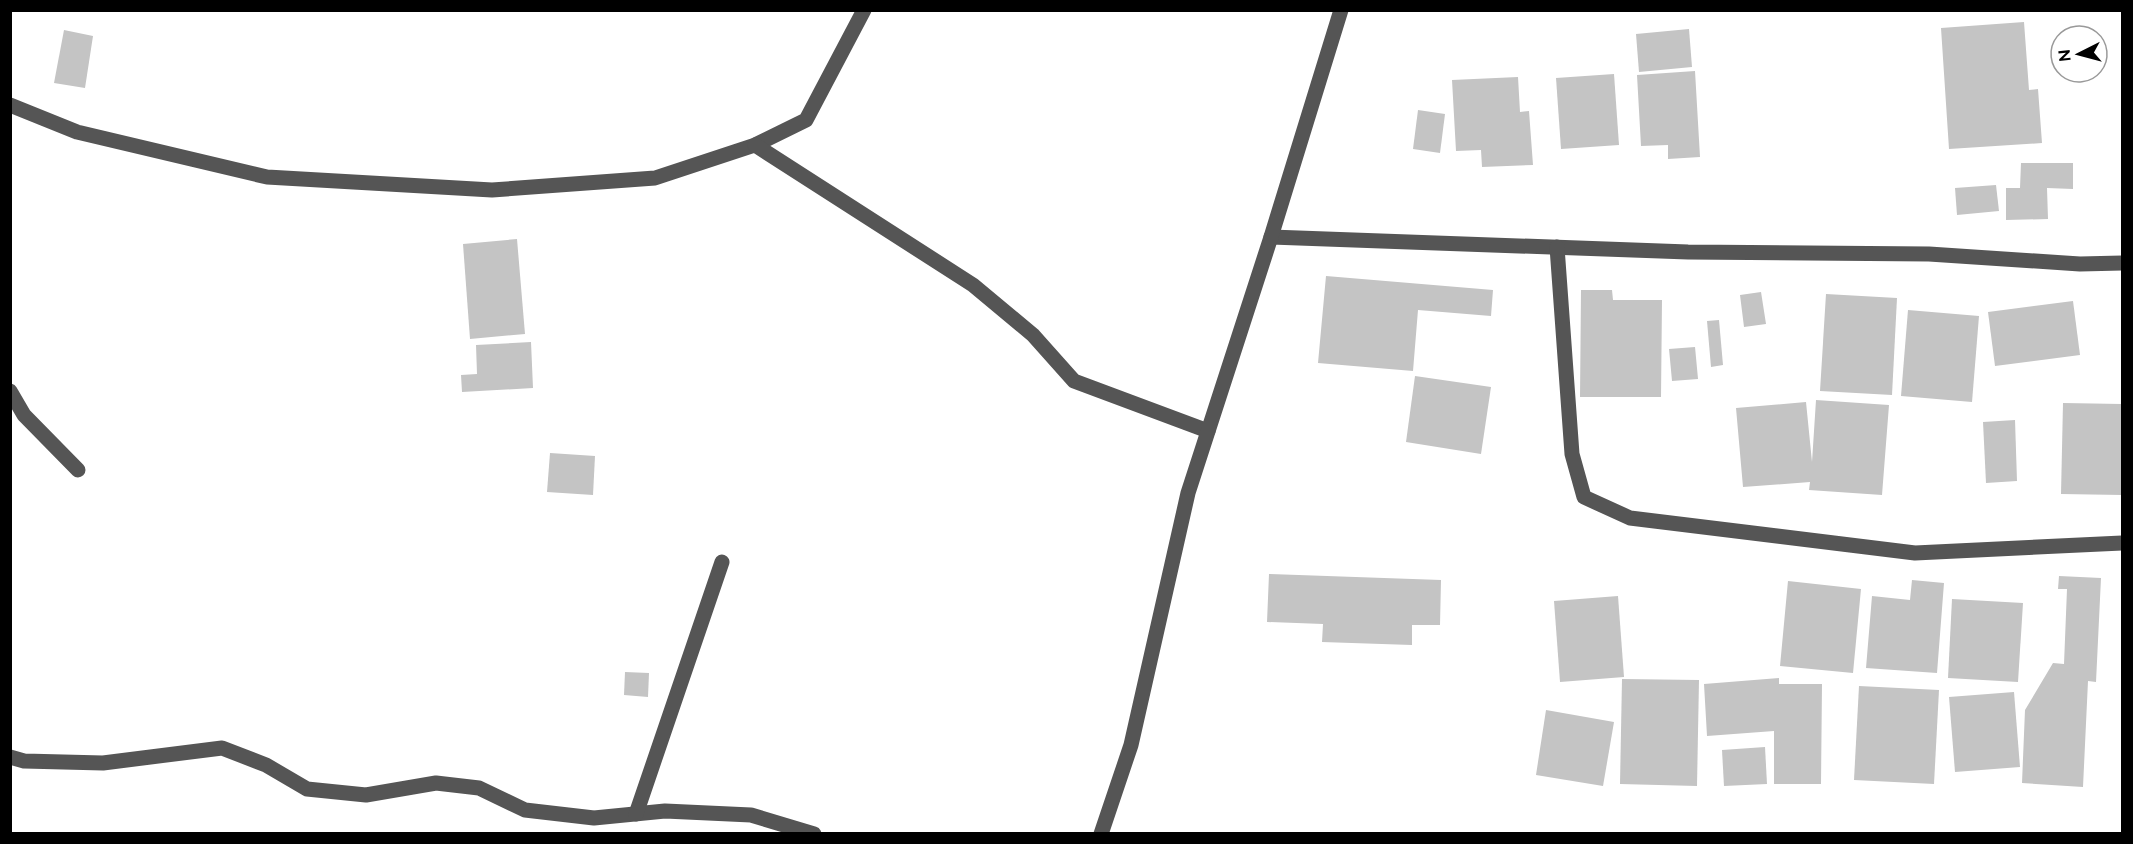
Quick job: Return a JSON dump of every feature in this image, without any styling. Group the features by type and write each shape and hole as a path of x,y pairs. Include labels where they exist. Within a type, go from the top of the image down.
{"street":[{"path":"10,105 77,132 267,177 492,190 655,178 755,145 806,120 864,10"},
{"path":"1101,834 1131,745 1188,493 1271,237 1341,10"},
{"path":"755,145 973,285 1033,335 1074,381 1208,431"},
{"path":"1271,237 1688,252 1929,254 2080,264 2122,263"},
{"path":"1557,247 1572,454 1584,497 1630,518 1915,553 2122,543"},
{"path":"10,390 24,415 78,470"},
{"path":"636,814 722,562"},
{"path":"10,758 24,761 103,763 222,748 266,765 307,789 366,795 435,783 479,788 525,810 594,818 664,811 751,815 814,834"}],"building":[{"path":"2024,22 2029,90 2038,89 2042,143 1949,149 1941,28"},
{"path":"1689,29 1692,67 1639,72 1636,34"},
{"path":"64,30 93,36 85,88 54,83"},
{"path":"1695,71 1700,157 1668,159 1668,145 1641,146 1637,75"},
{"path":"1614,74 1619,145 1561,149 1556,78"},
{"path":"1518,77 1520,112 1529,111 1533,165 1482,167 1481,150 1456,151 1452,80"},
{"path":"1418,110 1445,114 1440,153 1413,149"},
{"path":"2021,163 2073,163 2073,189 2047,188 2048,219 2006,220 2006,188 2020,188"},
{"path":"1996,185 1999,211 1957,215 1955,188"},
{"path":"517,239 525,334 470,339 463,244"},
{"path":"1326,276 1493,290 1491,316 1418,310 1413,371 1318,363"},
{"path":"1581,290 1612,290 1613,300 1662,300 1661,397 1580,397"},
{"path":"1761,292 1766,324 1744,327 1740,295"},
{"path":"1826,294 1897,298 1892,395 1820,391"},
{"path":"2073,301 2080,355 1995,366 1988,312"},
{"path":"1908,310 1979,316 1972,402 1901,396"},
{"path":"1719,320 1723,365 1711,367 1707,321"},
{"path":"531,342 533,388 462,392 461,375 477,374 476,345"},
{"path":"1695,347 1698,379 1672,381 1669,349"},
{"path":"1415,376 1491,387 1481,454 1406,442"},
{"path":"1816,400 1889,405 1882,495 1809,490 1810,482 1743,487 1736,408 1806,402 1812,462"},
{"path":"2063,403 2122,404 2122,495 2061,494"},
{"path":"2015,420 2017,481 1986,483 1983,422"},
{"path":"550,453 595,456 593,495 547,492"},
{"path":"1269,574 1441,580 1440,625 1412,625 1412,645 1322,642 1323,624 1267,622"},
{"path":"2059,576 2101,578 2096,682 2088,681 2083,787 2022,783 2025,710 2053,663 2064,664 2067,589 2058,589"},
{"path":"1912,580 1944,583 1937,673 1866,668 1872,596 1910,600"},
{"path":"1788,581 1861,589 1853,673 1780,666"},
{"path":"1618,596 1624,677 1560,682 1554,601"},
{"path":"1952,599 2023,603 2018,682 1948,678"},
{"path":"625,672 649,673 648,697 624,695"},
{"path":"1779,678 1779,684 1822,684 1821,784 1774,784 1774,731 1707,736 1704,684"},
{"path":"1622,679 1699,680 1697,786 1620,784"},
{"path":"1859,686 1939,690 1934,784 1854,780"},
{"path":"2014,692 2020,767 1955,772 1949,697"},
{"path":"1546,710 1614,722 1603,786 1536,775"},
{"path":"1765,747 1767,784 1724,786 1722,750"}]}
